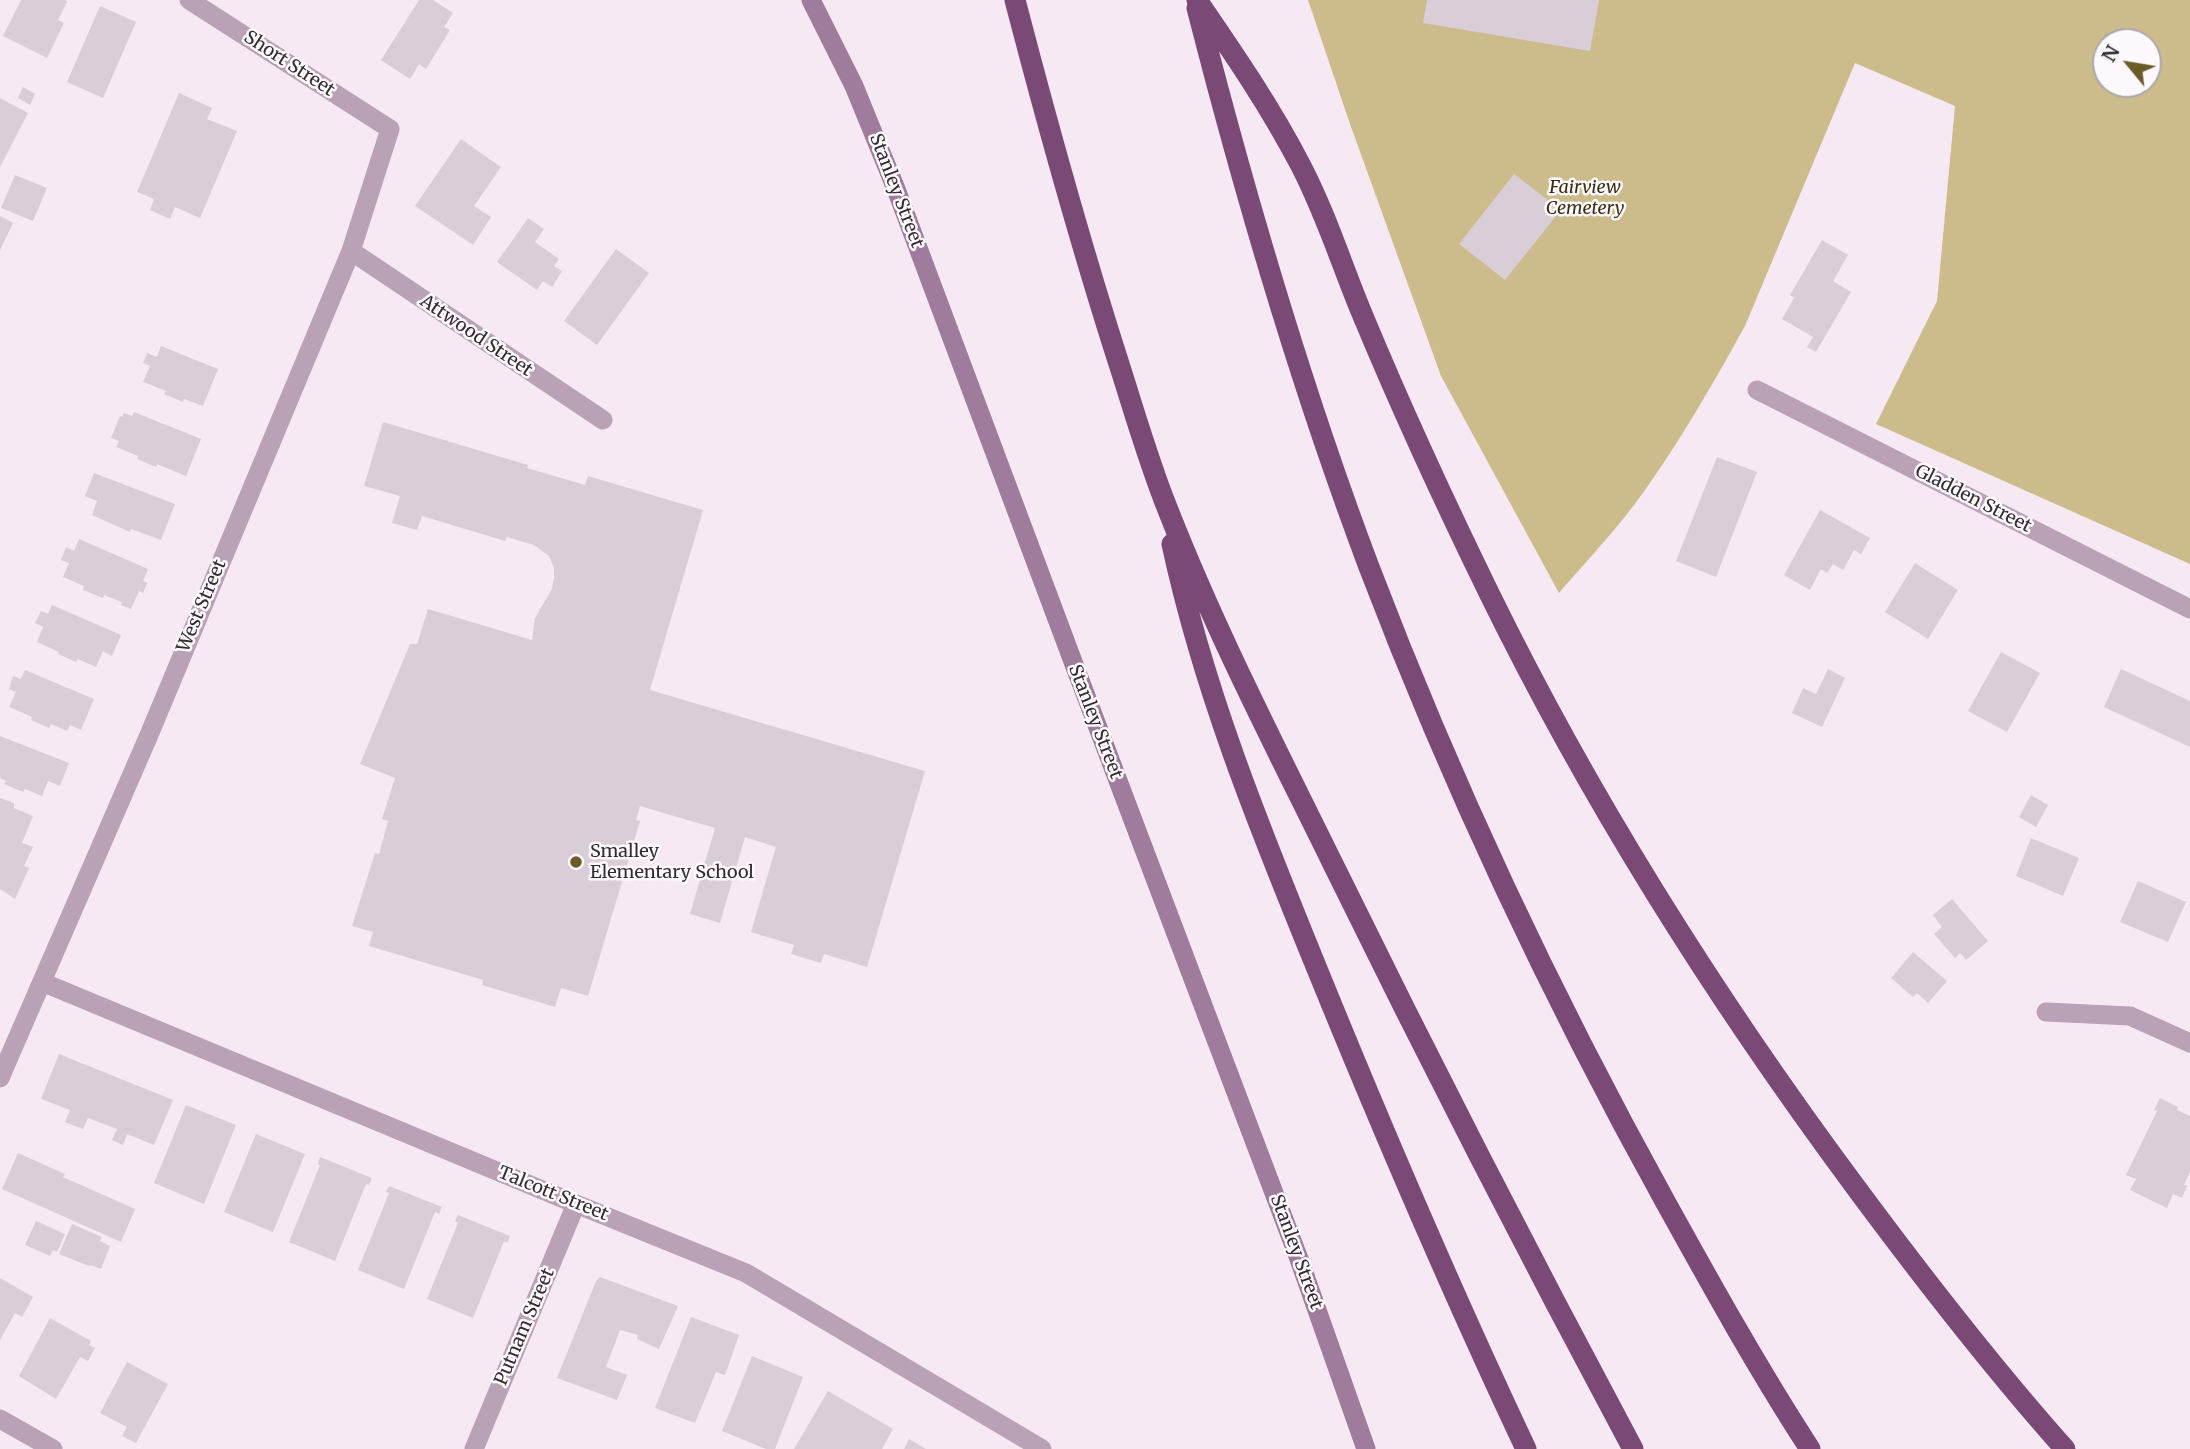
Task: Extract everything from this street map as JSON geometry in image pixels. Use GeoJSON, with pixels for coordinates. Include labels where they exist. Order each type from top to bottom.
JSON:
{"type":"FeatureCollection","features":[{"type":"Feature","properties":{"kind":"highway"},"geometry":{"type":"LineString","coordinates":[[1015,0],[1051,137],[1107,326],[1161,491],[1215,619],[1357,912],[1531,1256],[1633,1449]]}},
{"type":"Feature","properties":{"kind":"highway"},"geometry":{"type":"LineString","coordinates":[[1196,0],[1237,164],[1290,335],[1367,563],[1420,694],[1507,890],[1583,1048],[1708,1279],[1809,1448]]}},
{"type":"Feature","properties":{"kind":"highway"},"geometry":{"type":"LineString","coordinates":[[1196,0],[1253,83],[1300,164],[1323,212],[1401,404],[1490,595],[1586,775],[1643,873],[1746,1034],[1821,1140],[1936,1294],[2065,1449]]}},
{"type":"Feature","properties":{"kind":"highway"},"geometry":{"type":"LineString","coordinates":[[1161,491],[1194,634],[1249,798],[1376,1112],[1526,1449]]}},
{"type":"Feature","properties":{"kind":"main road","name":"Stanley Street"},"geometry":{"type":"LineString","coordinates":[[811,0],[849,75],[896,189],[1298,1259],[1366,1449]]}},
{"type":"Feature","properties":{"kind":"street","name":"Short Street"},"geometry":{"type":"LineString","coordinates":[[189,0],[390,129]]}},
{"type":"Feature","properties":{"kind":"street","name":"West Street"},"geometry":{"type":"LineString","coordinates":[[0,1078],[149,735],[351,251],[390,129]]}},
{"type":"Feature","properties":{"kind":"street","name":"Attwood Street"},"geometry":{"type":"LineString","coordinates":[[351,251],[603,421]]}},
{"type":"Feature","properties":{"kind":"street","name":"Gladden Street"},"geometry":{"type":"LineString","coordinates":[[1757,390],[2190,609]]}},
{"type":"Feature","properties":{"kind":"street","name":"Talcott Street"},"geometry":{"type":"LineString","coordinates":[[42,982],[746,1273],[1042,1449]]}},
{"type":"Feature","properties":{"kind":"street"},"geometry":{"type":"LineString","coordinates":[[2046,1012],[2130,1016],[2190,1043]]}},
{"type":"Feature","properties":{"kind":"street","name":"Putnam Street"},"geometry":{"type":"LineString","coordinates":[[474,1449],[576,1204]]}},
{"type":"Feature","properties":{"kind":"street"},"geometry":{"type":"LineString","coordinates":[[0,1419],[53,1449]]}},
{"type":"Feature","properties":{"kind":"green space","name":"Fairview Cemetery"},"geometry":{"type":"Polygon","coordinates":[[[1308,0],[2190,0],[2190,564],[1876,424],[1937,301],[1955,106],[1855,63],[1745,326],[1685,430],[1645,490],[1559,593],[1441,376],[1308,0]]]}},
{"type":"Feature","properties":{"kind":"building"},"geometry":{"type":"Polygon","coordinates":[[[21,0],[67,2],[58,20],[64,23],[47,58],[3,36],[21,0]]]}},
{"type":"Feature","properties":{"kind":"building"},"geometry":{"type":"Polygon","coordinates":[[[419,0],[433,0],[453,13],[444,27],[450,30],[426,69],[419,64],[410,79],[381,60],[419,0]]]}},
{"type":"Feature","properties":{"kind":"building"},"geometry":{"type":"Polygon","coordinates":[[[1427,0],[1599,0],[1590,51],[1423,23],[1427,0]]]}},
{"type":"Feature","properties":{"kind":"building"},"geometry":{"type":"Polygon","coordinates":[[[100,6],[136,22],[103,98],[67,82],[100,6]]]}},
{"type":"Feature","properties":{"kind":"building"},"geometry":{"type":"Polygon","coordinates":[[[23,87],[35,94],[30,105],[18,98],[23,87]]]}},
{"type":"Feature","properties":{"kind":"building"},"geometry":{"type":"Polygon","coordinates":[[[179,93],[212,108],[207,119],[237,131],[200,218],[175,207],[170,219],[150,210],[154,199],[137,192],[179,93]]]}},
{"type":"Feature","properties":{"kind":"building"},"geometry":{"type":"Polygon","coordinates":[[[0,98],[28,113],[0,167],[0,98]]]}},
{"type":"Feature","properties":{"kind":"building"},"geometry":{"type":"Polygon","coordinates":[[[461,139],[501,167],[474,206],[491,217],[473,245],[415,206],[461,139]]]}},
{"type":"Feature","properties":{"kind":"building"},"geometry":{"type":"Polygon","coordinates":[[[1514,174],[1561,210],[1505,280],[1459,244],[1514,174]]]}},
{"type":"Feature","properties":{"kind":"building"},"geometry":{"type":"Polygon","coordinates":[[[15,175],[47,188],[33,221],[1,208],[15,175]]]}},
{"type":"Feature","properties":{"kind":"building"},"geometry":{"type":"Polygon","coordinates":[[[0,216],[13,223],[0,250],[0,216]]]}},
{"type":"Feature","properties":{"kind":"building"},"geometry":{"type":"Polygon","coordinates":[[[528,218],[544,229],[535,242],[559,259],[554,266],[562,271],[552,287],[543,281],[537,290],[497,262],[528,218]]]}},
{"type":"Feature","properties":{"kind":"building"},"geometry":{"type":"Polygon","coordinates":[[[1822,240],[1848,255],[1833,281],[1851,292],[1816,352],[1807,347],[1813,337],[1782,319],[1794,298],[1790,295],[1822,240]]]}},
{"type":"Feature","properties":{"kind":"building"},"geometry":{"type":"Polygon","coordinates":[[[616,249],[649,273],[597,345],[564,321],[616,249]]]}},
{"type":"Feature","properties":{"kind":"building"},"geometry":{"type":"Polygon","coordinates":[[[161,346],[218,369],[203,406],[184,399],[183,402],[164,394],[166,391],[143,382],[150,366],[143,363],[147,353],[157,357],[161,346]]]}},
{"type":"Feature","properties":{"kind":"building"},"geometry":{"type":"Polygon","coordinates":[[[134,412],[201,439],[186,476],[157,464],[156,467],[116,447],[119,441],[111,438],[120,416],[124,413],[132,416],[134,412]]]}},
{"type":"Feature","properties":{"kind":"building"},"geometry":{"type":"Polygon","coordinates":[[[383,422],[528,465],[527,468],[585,485],[588,476],[703,510],[650,690],[925,771],[867,967],[824,954],[821,963],[791,954],[794,945],[751,932],[776,847],[745,837],[720,923],[690,914],[715,828],[640,806],[636,820],[640,821],[588,996],[561,988],[555,1007],[482,985],[483,980],[369,946],[373,932],[352,926],[375,853],[379,854],[388,821],[382,819],[395,778],[360,764],[410,644],[417,644],[428,609],[532,640],[535,618],[552,589],[554,578],[554,568],[549,556],[534,545],[507,537],[505,541],[422,516],[417,530],[392,523],[400,496],[364,486],[383,422]]]}},
{"type":"Feature","properties":{"kind":"building"},"geometry":{"type":"Polygon","coordinates":[[[1717,457],[1757,472],[1716,577],[1676,561],[1717,457]]]}},
{"type":"Feature","properties":{"kind":"building"},"geometry":{"type":"Polygon","coordinates":[[[94,473],[175,504],[161,540],[131,529],[130,532],[92,515],[97,501],[85,496],[94,473]]]}},
{"type":"Feature","properties":{"kind":"building"},"geometry":{"type":"Polygon","coordinates":[[[1820,510],[1870,538],[1861,554],[1854,550],[1843,570],[1833,564],[1827,573],[1821,569],[1810,590],[1784,575],[1820,510]]]}},
{"type":"Feature","properties":{"kind":"building"},"geometry":{"type":"Polygon","coordinates":[[[79,539],[148,569],[143,581],[147,583],[143,593],[139,591],[131,609],[121,605],[122,602],[83,590],[84,586],[63,577],[69,563],[61,560],[66,547],[74,551],[79,539]]]}},
{"type":"Feature","properties":{"kind":"building"},"geometry":{"type":"Polygon","coordinates":[[[1915,563],[1958,590],[1928,639],[1885,612],[1915,563]]]}},
{"type":"Feature","properties":{"kind":"building"},"geometry":{"type":"Polygon","coordinates":[[[52,605],[121,635],[112,656],[103,651],[96,667],[78,659],[76,662],[37,642],[43,627],[35,623],[41,611],[48,614],[52,605]]]}},
{"type":"Feature","properties":{"kind":"building"},"geometry":{"type":"Polygon","coordinates":[[[2001,652],[2040,673],[2007,732],[1968,711],[2001,652]]]}},
{"type":"Feature","properties":{"kind":"building"},"geometry":{"type":"Polygon","coordinates":[[[1828,669],[1845,678],[1822,727],[1792,713],[1803,688],[1816,694],[1828,669]]]}},
{"type":"Feature","properties":{"kind":"building"},"geometry":{"type":"Polygon","coordinates":[[[2121,669],[2190,701],[2190,747],[2104,707],[2121,669]]]}},
{"type":"Feature","properties":{"kind":"building"},"geometry":{"type":"Polygon","coordinates":[[[25,670],[94,699],[81,730],[70,725],[67,731],[51,724],[49,728],[9,707],[16,692],[9,689],[13,676],[21,679],[25,670]]]}},
{"type":"Feature","properties":{"kind":"building"},"geometry":{"type":"Polygon","coordinates":[[[0,736],[69,763],[60,786],[48,781],[42,796],[4,784],[6,781],[0,778],[0,736]]]}},
{"type":"Feature","properties":{"kind":"building"},"geometry":{"type":"Polygon","coordinates":[[[2031,795],[2048,805],[2036,827],[2019,817],[2031,795]]]}},
{"type":"Feature","properties":{"kind":"building"},"geometry":{"type":"Polygon","coordinates":[[[0,798],[14,803],[14,808],[33,816],[22,843],[33,847],[24,866],[29,868],[15,899],[0,889],[0,798]]]}},
{"type":"Feature","properties":{"kind":"building"},"geometry":{"type":"Polygon","coordinates":[[[2031,838],[2079,858],[2063,896],[2016,876],[2031,838]]]}},
{"type":"Feature","properties":{"kind":"building"},"geometry":{"type":"Polygon","coordinates":[[[2138,881],[2186,902],[2168,942],[2120,922],[2138,881]]]}},
{"type":"Feature","properties":{"kind":"building"},"geometry":{"type":"Polygon","coordinates":[[[1952,899],[1988,941],[1966,960],[1960,953],[1955,958],[1934,934],[1942,927],[1933,915],[1952,899]]]}},
{"type":"Feature","properties":{"kind":"building"},"geometry":{"type":"Polygon","coordinates":[[[1913,952],[1947,981],[1928,1003],[1917,993],[1913,997],[1891,978],[1913,952]]]}},
{"type":"Feature","properties":{"kind":"building"},"geometry":{"type":"Polygon","coordinates":[[[59,1054],[173,1100],[154,1145],[127,1134],[123,1145],[112,1140],[117,1129],[88,1118],[83,1129],[65,1122],[70,1110],[41,1099],[59,1054]]]}},
{"type":"Feature","properties":{"kind":"building"},"geometry":{"type":"Polygon","coordinates":[[[2160,1098],[2190,1116],[2190,1172],[2184,1185],[2187,1186],[2182,1198],[2173,1194],[2167,1208],[2130,1190],[2136,1179],[2126,1175],[2157,1111],[2154,1110],[2160,1098]]]}},
{"type":"Feature","properties":{"kind":"building"},"geometry":{"type":"Polygon","coordinates":[[[186,1105],[236,1125],[204,1204],[154,1183],[186,1105]]]}},
{"type":"Feature","properties":{"kind":"building"},"geometry":{"type":"Polygon","coordinates":[[[256,1134],[305,1154],[273,1232],[224,1212],[256,1134]]]}},
{"type":"Feature","properties":{"kind":"building"},"geometry":{"type":"Polygon","coordinates":[[[18,1153],[65,1174],[63,1177],[135,1209],[121,1242],[2,1189],[18,1153]]]}},
{"type":"Feature","properties":{"kind":"building"},"geometry":{"type":"Polygon","coordinates":[[[320,1157],[372,1178],[369,1185],[366,1184],[335,1261],[289,1242],[320,1165],[320,1157]]]}},
{"type":"Feature","properties":{"kind":"building"},"geometry":{"type":"Polygon","coordinates":[[[389,1186],[442,1207],[439,1214],[435,1212],[404,1289],[358,1270],[389,1193],[386,1192],[389,1186]]]}},
{"type":"Feature","properties":{"kind":"building"},"geometry":{"type":"Polygon","coordinates":[[[458,1215],[510,1236],[507,1243],[504,1241],[473,1318],[427,1299],[458,1223],[455,1221],[458,1215]]]}},
{"type":"Feature","properties":{"kind":"building"},"geometry":{"type":"Polygon","coordinates":[[[36,1221],[65,1234],[57,1252],[53,1250],[50,1256],[25,1245],[36,1221]]]}},
{"type":"Feature","properties":{"kind":"building"},"geometry":{"type":"Polygon","coordinates":[[[72,1224],[102,1237],[100,1241],[110,1246],[101,1269],[59,1254],[72,1224]]]}},
{"type":"Feature","properties":{"kind":"building"},"geometry":{"type":"Polygon","coordinates":[[[600,1277],[678,1306],[659,1349],[637,1339],[638,1335],[620,1330],[606,1367],[627,1375],[617,1400],[557,1378],[596,1281],[600,1277]]]}},
{"type":"Feature","properties":{"kind":"building"},"geometry":{"type":"Polygon","coordinates":[[[0,1278],[33,1297],[22,1317],[15,1313],[0,1340],[0,1278]]]}},
{"type":"Feature","properties":{"kind":"building"},"geometry":{"type":"Polygon","coordinates":[[[691,1317],[739,1335],[725,1375],[716,1372],[695,1423],[655,1408],[691,1317]]]}},
{"type":"Feature","properties":{"kind":"building"},"geometry":{"type":"Polygon","coordinates":[[[50,1318],[91,1341],[89,1345],[95,1348],[88,1361],[80,1357],[56,1399],[19,1376],[50,1318]]]}},
{"type":"Feature","properties":{"kind":"building"},"geometry":{"type":"Polygon","coordinates":[[[752,1356],[803,1377],[775,1449],[766,1449],[722,1431],[752,1356]]]}},
{"type":"Feature","properties":{"kind":"building"},"geometry":{"type":"Polygon","coordinates":[[[127,1362],[168,1384],[136,1443],[122,1436],[127,1427],[100,1413],[127,1362]]]}},
{"type":"Feature","properties":{"kind":"building"},"geometry":{"type":"Polygon","coordinates":[[[828,1391],[893,1429],[882,1449],[794,1449],[828,1391]]]}},
{"type":"Feature","properties":{"kind":"building"},"geometry":{"type":"Polygon","coordinates":[[[909,1439],[926,1449],[904,1449],[909,1439]]]}},
{"type":"Feature","properties":{"kind":"place","name":"Smalley Elementary School"},"geometry":{"type":"Point","coordinates":[576,862]}}]}
